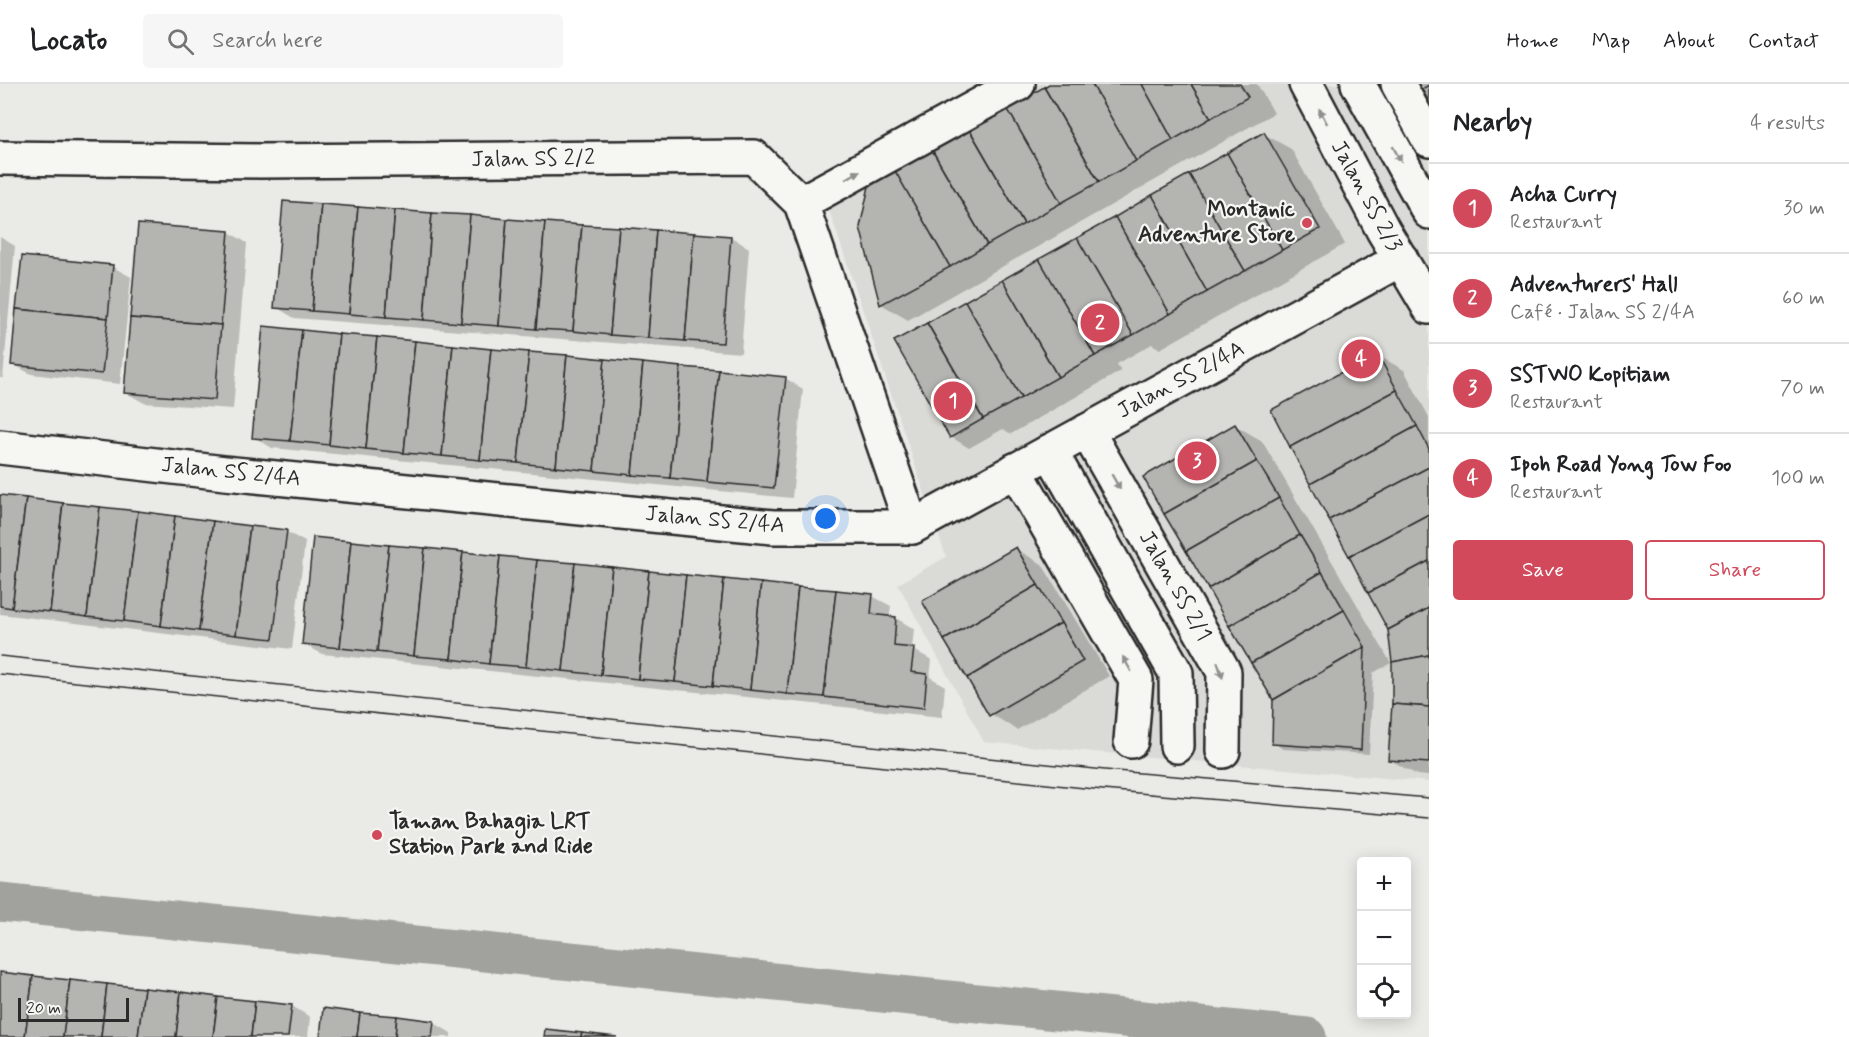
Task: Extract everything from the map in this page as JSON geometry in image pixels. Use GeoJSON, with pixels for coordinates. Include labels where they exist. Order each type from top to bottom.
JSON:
{"type":"FeatureCollection","features":[{"type":"Feature","properties":{"kind":"street"},"geometry":{"type":"LineString","coordinates":[[912,527],[801,203],[1018,84]]}},
{"type":"Feature","properties":{"kind":"street","name":"Jalan SS 2/3"},"geometry":{"type":"LineString","coordinates":[[1306,84],[1429,307]]}},
{"type":"Feature","properties":{"kind":"street"},"geometry":{"type":"LineString","coordinates":[[1358,84],[1429,212]]}},
{"type":"Feature","properties":{"kind":"street"},"geometry":{"type":"LineString","coordinates":[[1398,84],[1429,140]]}},
{"type":"Feature","properties":{"kind":"street","name":"Jalan SS 2/2"},"geometry":{"type":"LineString","coordinates":[[0,158],[260,161],[754,157],[801,203]]}},
{"type":"Feature","properties":{"kind":"street","name":"Jalan SS 2/4A"},"geometry":{"type":"LineString","coordinates":[[0,447],[225,473],[763,526],[912,527],[1401,259]]}},
{"type":"Feature","properties":{"kind":"street","name":"Jalan SS 2/1"},"geometry":{"type":"LineString","coordinates":[[1087,431],[1224,672],[1223,751]]}},
{"type":"Feature","properties":{"kind":"street","name":"Jalan SS 2/1"},"geometry":{"type":"LineString","coordinates":[[1050,451],[1176,673],[1177,746]]}},
{"type":"Feature","properties":{"kind":"street"},"geometry":{"type":"LineString","coordinates":[[1015,470],[1136,680],[1131,741]]}},
{"type":"Feature","properties":{"kind":"shaded area"},"geometry":{"type":"Polygon","coordinates":[[[989,84],[1429,84],[1429,782],[984,742],[898,584],[946,557],[818,177],[989,84]]]}},
{"type":"Feature","properties":{"kind":"building"},"geometry":{"type":"Polygon","coordinates":[[[1049,84],[1092,84],[1136,161],[1099,182],[1044,87],[1049,84]]]}},
{"type":"Feature","properties":{"kind":"building"},"geometry":{"type":"Polygon","coordinates":[[[1092,84],[1142,84],[1173,140],[1136,161],[1092,84]]]}},
{"type":"Feature","properties":{"kind":"building"},"geometry":{"type":"Polygon","coordinates":[[[1142,84],[1191,84],[1211,118],[1173,140],[1142,84]]]}},
{"type":"Feature","properties":{"kind":"building"},"geometry":{"type":"Polygon","coordinates":[[[1191,84],[1240,84],[1248,97],[1211,118],[1191,84]]]}},
{"type":"Feature","properties":{"kind":"building"},"geometry":{"type":"Polygon","coordinates":[[[1429,85],[1429,102],[1422,89],[1429,85]]]}},
{"type":"Feature","properties":{"kind":"building"},"geometry":{"type":"Polygon","coordinates":[[[1044,87],[1099,182],[1061,203],[1007,108],[1044,87]]]}},
{"type":"Feature","properties":{"kind":"building"},"geometry":{"type":"Polygon","coordinates":[[[1007,108],[1061,203],[1024,224],[969,129],[1007,108]]]}},
{"type":"Feature","properties":{"kind":"building"},"geometry":{"type":"Polygon","coordinates":[[[969,129],[1024,224],[987,245],[932,150],[969,129]]]}},
{"type":"Feature","properties":{"kind":"building"},"geometry":{"type":"Polygon","coordinates":[[[1264,132],[1320,229],[1282,250],[1227,153],[1264,132]]]}},
{"type":"Feature","properties":{"kind":"building"},"geometry":{"type":"Polygon","coordinates":[[[932,150],[987,245],[950,267],[895,171],[932,150]]]}},
{"type":"Feature","properties":{"kind":"building"},"geometry":{"type":"Polygon","coordinates":[[[1227,153],[1282,250],[1245,271],[1189,174],[1227,153]]]}},
{"type":"Feature","properties":{"kind":"building"},"geometry":{"type":"Polygon","coordinates":[[[895,171],[950,267],[880,305],[860,227],[869,186],[895,171]]]}},
{"type":"Feature","properties":{"kind":"building"},"geometry":{"type":"Polygon","coordinates":[[[1189,174],[1245,271],[1207,292],[1152,195],[1189,174]]]}},
{"type":"Feature","properties":{"kind":"building"},"geometry":{"type":"Polygon","coordinates":[[[1152,195],[1207,292],[1170,314],[1115,217],[1152,195]]]}},
{"type":"Feature","properties":{"kind":"building"},"geometry":{"type":"Polygon","coordinates":[[[283,201],[321,204],[312,311],[274,308],[283,201]]]}},
{"type":"Feature","properties":{"kind":"building"},"geometry":{"type":"Polygon","coordinates":[[[321,204],[358,207],[349,314],[312,311],[321,204]]]}},
{"type":"Feature","properties":{"kind":"building"},"geometry":{"type":"Polygon","coordinates":[[[358,207],[395,210],[386,317],[349,314],[358,207]]]}},
{"type":"Feature","properties":{"kind":"building"},"geometry":{"type":"Polygon","coordinates":[[[395,210],[432,213],[424,320],[386,317],[395,210]]]}},
{"type":"Feature","properties":{"kind":"building"},"geometry":{"type":"Polygon","coordinates":[[[432,213],[470,215],[461,323],[424,320],[432,213]]]}},
{"type":"Feature","properties":{"kind":"building"},"geometry":{"type":"Polygon","coordinates":[[[470,215],[507,219],[499,326],[461,323],[470,215]]]}},
{"type":"Feature","properties":{"kind":"building"},"geometry":{"type":"Polygon","coordinates":[[[1115,217],[1170,314],[1133,335],[1077,238],[1115,217]]]}},
{"type":"Feature","properties":{"kind":"building"},"geometry":{"type":"Polygon","coordinates":[[[507,219],[545,222],[536,329],[499,326],[507,219]]]}},
{"type":"Feature","properties":{"kind":"building"},"geometry":{"type":"Polygon","coordinates":[[[545,222],[582,225],[573,331],[536,329],[545,222]]]}},
{"type":"Feature","properties":{"kind":"building"},"geometry":{"type":"Polygon","coordinates":[[[138,224],[229,231],[221,325],[130,318],[138,224]]]}},
{"type":"Feature","properties":{"kind":"building"},"geometry":{"type":"Polygon","coordinates":[[[582,225],[619,227],[610,335],[573,331],[582,225]]]}},
{"type":"Feature","properties":{"kind":"building"},"geometry":{"type":"Polygon","coordinates":[[[619,227],[656,230],[648,338],[610,335],[619,227]]]}},
{"type":"Feature","properties":{"kind":"building"},"geometry":{"type":"Polygon","coordinates":[[[656,230],[694,233],[685,341],[648,338],[656,230]]]}},
{"type":"Feature","properties":{"kind":"building"},"geometry":{"type":"Polygon","coordinates":[[[694,233],[731,236],[723,343],[685,341],[694,233]]]}},
{"type":"Feature","properties":{"kind":"building"},"geometry":{"type":"Polygon","coordinates":[[[1077,238],[1133,335],[1095,356],[1039,259],[1077,238]]]}},
{"type":"Feature","properties":{"kind":"building"},"geometry":{"type":"Polygon","coordinates":[[[22,256],[113,265],[108,318],[16,309],[22,256]]]}},
{"type":"Feature","properties":{"kind":"building"},"geometry":{"type":"Polygon","coordinates":[[[1039,259],[1095,356],[1058,377],[1002,280],[1039,259]]]}},
{"type":"Feature","properties":{"kind":"building"},"geometry":{"type":"Polygon","coordinates":[[[1002,280],[1058,377],[1021,398],[965,301],[1002,280]]]}},
{"type":"Feature","properties":{"kind":"building"},"geometry":{"type":"Polygon","coordinates":[[[965,301],[1021,398],[983,419],[927,323],[965,301]]]}},
{"type":"Feature","properties":{"kind":"building"},"geometry":{"type":"Polygon","coordinates":[[[16,309],[108,318],[102,374],[11,365],[16,309]]]}},
{"type":"Feature","properties":{"kind":"building"},"geometry":{"type":"Polygon","coordinates":[[[130,318],[221,325],[215,400],[124,393],[130,318]]]}},
{"type":"Feature","properties":{"kind":"building"},"geometry":{"type":"Polygon","coordinates":[[[927,323],[983,419],[950,438],[894,341],[927,323]]]}},
{"type":"Feature","properties":{"kind":"building"},"geometry":{"type":"Polygon","coordinates":[[[263,326],[302,330],[290,441],[252,438],[263,326]]]}},
{"type":"Feature","properties":{"kind":"building"},"geometry":{"type":"Polygon","coordinates":[[[302,330],[339,334],[329,445],[290,441],[302,330]]]}},
{"type":"Feature","properties":{"kind":"building"},"geometry":{"type":"Polygon","coordinates":[[[339,334],[377,337],[366,449],[329,445],[339,334]]]}},
{"type":"Feature","properties":{"kind":"building"},"geometry":{"type":"Polygon","coordinates":[[[377,337],[415,341],[404,453],[366,449],[377,337]]]}},
{"type":"Feature","properties":{"kind":"building"},"geometry":{"type":"Polygon","coordinates":[[[415,341],[453,345],[442,456],[404,453],[415,341]]]}},
{"type":"Feature","properties":{"kind":"building"},"geometry":{"type":"Polygon","coordinates":[[[453,345],[491,349],[480,460],[442,456],[453,345]]]}},
{"type":"Feature","properties":{"kind":"building"},"geometry":{"type":"Polygon","coordinates":[[[491,349],[529,352],[518,463],[480,460],[491,349]]]}},
{"type":"Feature","properties":{"kind":"building"},"geometry":{"type":"Polygon","coordinates":[[[529,352],[567,355],[556,467],[518,463],[529,352]]]}},
{"type":"Feature","properties":{"kind":"building"},"geometry":{"type":"Polygon","coordinates":[[[1377,353],[1397,390],[1290,447],[1271,410],[1377,353]]]}},
{"type":"Feature","properties":{"kind":"building"},"geometry":{"type":"Polygon","coordinates":[[[567,355],[605,359],[594,471],[556,467],[567,355]]]}},
{"type":"Feature","properties":{"kind":"building"},"geometry":{"type":"Polygon","coordinates":[[[605,359],[643,363],[632,475],[594,471],[605,359]]]}},
{"type":"Feature","properties":{"kind":"building"},"geometry":{"type":"Polygon","coordinates":[[[643,363],[681,367],[670,478],[632,475],[643,363]]]}},
{"type":"Feature","properties":{"kind":"building"},"geometry":{"type":"Polygon","coordinates":[[[681,367],[719,370],[707,482],[670,478],[681,367]]]}},
{"type":"Feature","properties":{"kind":"building"},"geometry":{"type":"Polygon","coordinates":[[[719,370],[786,377],[774,488],[707,482],[719,370]]]}},
{"type":"Feature","properties":{"kind":"building"},"geometry":{"type":"Polygon","coordinates":[[[1397,390],[1417,426],[1310,484],[1290,447],[1397,390]]]}},
{"type":"Feature","properties":{"kind":"building"},"geometry":{"type":"Polygon","coordinates":[[[1235,424],[1257,461],[1164,514],[1143,477],[1235,424]]]}},
{"type":"Feature","properties":{"kind":"building"},"geometry":{"type":"Polygon","coordinates":[[[1417,426],[1429,449],[1429,467],[1329,520],[1310,484],[1417,426]]]}},
{"type":"Feature","properties":{"kind":"building"},"geometry":{"type":"Polygon","coordinates":[[[1257,461],[1279,498],[1186,551],[1164,514],[1257,461]]]}},
{"type":"Feature","properties":{"kind":"building"},"geometry":{"type":"Polygon","coordinates":[[[1429,467],[1429,514],[1349,556],[1329,520],[1429,467]]]}},
{"type":"Feature","properties":{"kind":"building"},"geometry":{"type":"Polygon","coordinates":[[[0,495],[26,498],[12,608],[0,606],[0,495]]]}},
{"type":"Feature","properties":{"kind":"building"},"geometry":{"type":"Polygon","coordinates":[[[26,498],[63,503],[50,612],[12,608],[26,498]]]}},
{"type":"Feature","properties":{"kind":"building"},"geometry":{"type":"Polygon","coordinates":[[[1279,498],[1300,535],[1208,589],[1186,551],[1279,498]]]}},
{"type":"Feature","properties":{"kind":"building"},"geometry":{"type":"Polygon","coordinates":[[[63,503],[100,507],[87,617],[50,612],[63,503]]]}},
{"type":"Feature","properties":{"kind":"building"},"geometry":{"type":"Polygon","coordinates":[[[100,507],[138,511],[124,621],[87,617],[100,507]]]}},
{"type":"Feature","properties":{"kind":"building"},"geometry":{"type":"Polygon","coordinates":[[[138,511],[175,516],[161,626],[124,621],[138,511]]]}},
{"type":"Feature","properties":{"kind":"building"},"geometry":{"type":"Polygon","coordinates":[[[1429,514],[1429,561],[1368,593],[1349,556],[1429,514]]]}},
{"type":"Feature","properties":{"kind":"building"},"geometry":{"type":"Polygon","coordinates":[[[175,516],[213,521],[199,631],[161,626],[175,516]]]}},
{"type":"Feature","properties":{"kind":"building"},"geometry":{"type":"Polygon","coordinates":[[[213,521],[250,526],[236,635],[199,631],[213,521]]]}},
{"type":"Feature","properties":{"kind":"building"},"geometry":{"type":"Polygon","coordinates":[[[250,526],[287,530],[273,639],[236,635],[250,526]]]}},
{"type":"Feature","properties":{"kind":"building"},"geometry":{"type":"Polygon","coordinates":[[[1300,535],[1322,572],[1229,626],[1208,589],[1300,535]]]}},
{"type":"Feature","properties":{"kind":"building"},"geometry":{"type":"Polygon","coordinates":[[[313,537],[351,541],[340,648],[302,644],[313,537]]]}},
{"type":"Feature","properties":{"kind":"building"},"geometry":{"type":"Polygon","coordinates":[[[351,541],[389,545],[377,652],[340,648],[351,541]]]}},
{"type":"Feature","properties":{"kind":"building"},"geometry":{"type":"Polygon","coordinates":[[[389,545],[425,548],[414,656],[377,652],[389,545]]]}},
{"type":"Feature","properties":{"kind":"building"},"geometry":{"type":"Polygon","coordinates":[[[1016,547],[1038,585],[944,640],[922,601],[1016,547]]]}},
{"type":"Feature","properties":{"kind":"building"},"geometry":{"type":"Polygon","coordinates":[[[425,548],[463,552],[451,659],[414,656],[425,548]]]}},
{"type":"Feature","properties":{"kind":"building"},"geometry":{"type":"Polygon","coordinates":[[[463,552],[500,556],[489,664],[451,659],[463,552]]]}},
{"type":"Feature","properties":{"kind":"building"},"geometry":{"type":"Polygon","coordinates":[[[500,556],[537,560],[526,667],[489,664],[500,556]]]}},
{"type":"Feature","properties":{"kind":"building"},"geometry":{"type":"Polygon","coordinates":[[[537,560],[575,563],[563,671],[526,667],[537,560]]]}},
{"type":"Feature","properties":{"kind":"building"},"geometry":{"type":"Polygon","coordinates":[[[1429,561],[1429,608],[1388,630],[1368,593],[1429,561]]]}},
{"type":"Feature","properties":{"kind":"building"},"geometry":{"type":"Polygon","coordinates":[[[575,563],[612,567],[601,675],[563,671],[575,563]]]}},
{"type":"Feature","properties":{"kind":"building"},"geometry":{"type":"Polygon","coordinates":[[[612,567],[649,571],[638,679],[601,675],[612,567]]]}},
{"type":"Feature","properties":{"kind":"building"},"geometry":{"type":"Polygon","coordinates":[[[649,571],[686,575],[675,682],[638,679],[649,571]]]}},
{"type":"Feature","properties":{"kind":"building"},"geometry":{"type":"Polygon","coordinates":[[[1322,572],[1344,610],[1251,663],[1229,626],[1322,572]]]}},
{"type":"Feature","properties":{"kind":"building"},"geometry":{"type":"Polygon","coordinates":[[[686,575],[724,579],[713,686],[675,682],[686,575]]]}},
{"type":"Feature","properties":{"kind":"building"},"geometry":{"type":"Polygon","coordinates":[[[724,579],[761,583],[750,690],[713,686],[724,579]]]}},
{"type":"Feature","properties":{"kind":"building"},"geometry":{"type":"Polygon","coordinates":[[[761,583],[798,587],[787,694],[750,690],[761,583]]]}},
{"type":"Feature","properties":{"kind":"building"},"geometry":{"type":"Polygon","coordinates":[[[1038,585],[1061,623],[967,678],[944,640],[1038,585]]]}},
{"type":"Feature","properties":{"kind":"building"},"geometry":{"type":"Polygon","coordinates":[[[798,587],[836,590],[824,697],[787,694],[798,587]]]}},
{"type":"Feature","properties":{"kind":"building"},"geometry":{"type":"Polygon","coordinates":[[[836,590],[873,594],[871,614],[896,617],[894,646],[914,648],[911,672],[927,674],[924,708],[824,697],[836,590]]]}},
{"type":"Feature","properties":{"kind":"building"},"geometry":{"type":"Polygon","coordinates":[[[1429,608],[1429,655],[1392,662],[1388,630],[1429,608]]]}},
{"type":"Feature","properties":{"kind":"building"},"geometry":{"type":"Polygon","coordinates":[[[1344,610],[1365,647],[1273,700],[1251,663],[1344,610]]]}},
{"type":"Feature","properties":{"kind":"building"},"geometry":{"type":"Polygon","coordinates":[[[1061,623],[1083,661],[989,716],[967,678],[1061,623]]]}},
{"type":"Feature","properties":{"kind":"building"},"geometry":{"type":"Polygon","coordinates":[[[1365,647],[1361,750],[1272,744],[1273,700],[1365,647]]]}},
{"type":"Feature","properties":{"kind":"building"},"geometry":{"type":"Polygon","coordinates":[[[1429,655],[1429,707],[1392,704],[1392,662],[1429,655]]]}},
{"type":"Feature","properties":{"kind":"building"},"geometry":{"type":"Polygon","coordinates":[[[1392,704],[1429,707],[1429,763],[1388,760],[1392,704]]]}},
{"type":"Feature","properties":{"kind":"building"},"geometry":{"type":"Polygon","coordinates":[[[0,972],[33,976],[25,1037],[0,1037],[0,972]]]}},
{"type":"Feature","properties":{"kind":"building"},"geometry":{"type":"Polygon","coordinates":[[[33,976],[70,980],[63,1037],[25,1037],[33,976]]]}},
{"type":"Feature","properties":{"kind":"building"},"geometry":{"type":"Polygon","coordinates":[[[70,980],[107,984],[101,1037],[63,1037],[70,980]]]}},
{"type":"Feature","properties":{"kind":"building"},"geometry":{"type":"Polygon","coordinates":[[[107,984],[144,988],[138,1037],[101,1037],[107,984]]]}},
{"type":"Feature","properties":{"kind":"building"},"geometry":{"type":"Polygon","coordinates":[[[144,988],[181,992],[176,1037],[138,1037],[144,988]]]}},
{"type":"Feature","properties":{"kind":"building"},"geometry":{"type":"Polygon","coordinates":[[[181,992],[218,997],[213,1037],[176,1037],[181,992]]]}},
{"type":"Feature","properties":{"kind":"building"},"geometry":{"type":"Polygon","coordinates":[[[218,997],[255,1001],[251,1037],[213,1037],[218,997]]]}},
{"type":"Feature","properties":{"kind":"building"},"geometry":{"type":"Polygon","coordinates":[[[255,1001],[292,1005],[288,1037],[251,1037],[255,1001]]]}},
{"type":"Feature","properties":{"kind":"building"},"geometry":{"type":"Polygon","coordinates":[[[323,1008],[360,1013],[357,1037],[320,1037],[323,1008]]]}},
{"type":"Feature","properties":{"kind":"building"},"geometry":{"type":"Polygon","coordinates":[[[360,1013],[397,1016],[395,1037],[357,1037],[360,1013]]]}},
{"type":"Feature","properties":{"kind":"building"},"geometry":{"type":"Polygon","coordinates":[[[397,1016],[434,1021],[432,1037],[395,1037],[397,1016]]]}},
{"type":"Feature","properties":{"kind":"building"},"geometry":{"type":"Polygon","coordinates":[[[545,1029],[582,1033],[581,1037],[544,1037],[545,1029]]]}},
{"type":"Feature","properties":{"kind":"building"},"geometry":{"type":"Polygon","coordinates":[[[582,1033],[617,1037],[581,1037],[582,1033]]]}},
{"type":"Feature","properties":{"kind":"waterway"},"geometry":{"type":"LineString","coordinates":[[0,902],[1307,1037]]}},
{"type":"Feature","properties":{"kind":"tram line"},"geometry":{"type":"LineString","coordinates":[[0,656],[1105,770],[1429,798]]}},
{"type":"Feature","properties":{"kind":"tram line"},"geometry":{"type":"LineString","coordinates":[[0,674],[1103,790],[1429,818]]}},
{"type":"Feature","properties":{"kind":"place","name":"Montanic Adventure Store"},"geometry":{"type":"Point","coordinates":[1307,223]}},
{"type":"Feature","properties":{"kind":"place","name":"Adventurers' Hall"},"geometry":{"type":"Point","coordinates":[1100,323]}},
{"type":"Feature","properties":{"kind":"place","name":"Ipoh Road Yong Tow Foo"},"geometry":{"type":"Point","coordinates":[1361,359]}},
{"type":"Feature","properties":{"kind":"place","name":"Acha Curry"},"geometry":{"type":"Point","coordinates":[953,401]}},
{"type":"Feature","properties":{"kind":"place","name":"SSTWO Kopitiam"},"geometry":{"type":"Point","coordinates":[1197,461]}},
{"type":"Feature","properties":{"kind":"place","name":"Taman Bahagia LRT Station Park and Ride"},"geometry":{"type":"Point","coordinates":[377,835]}}]}
